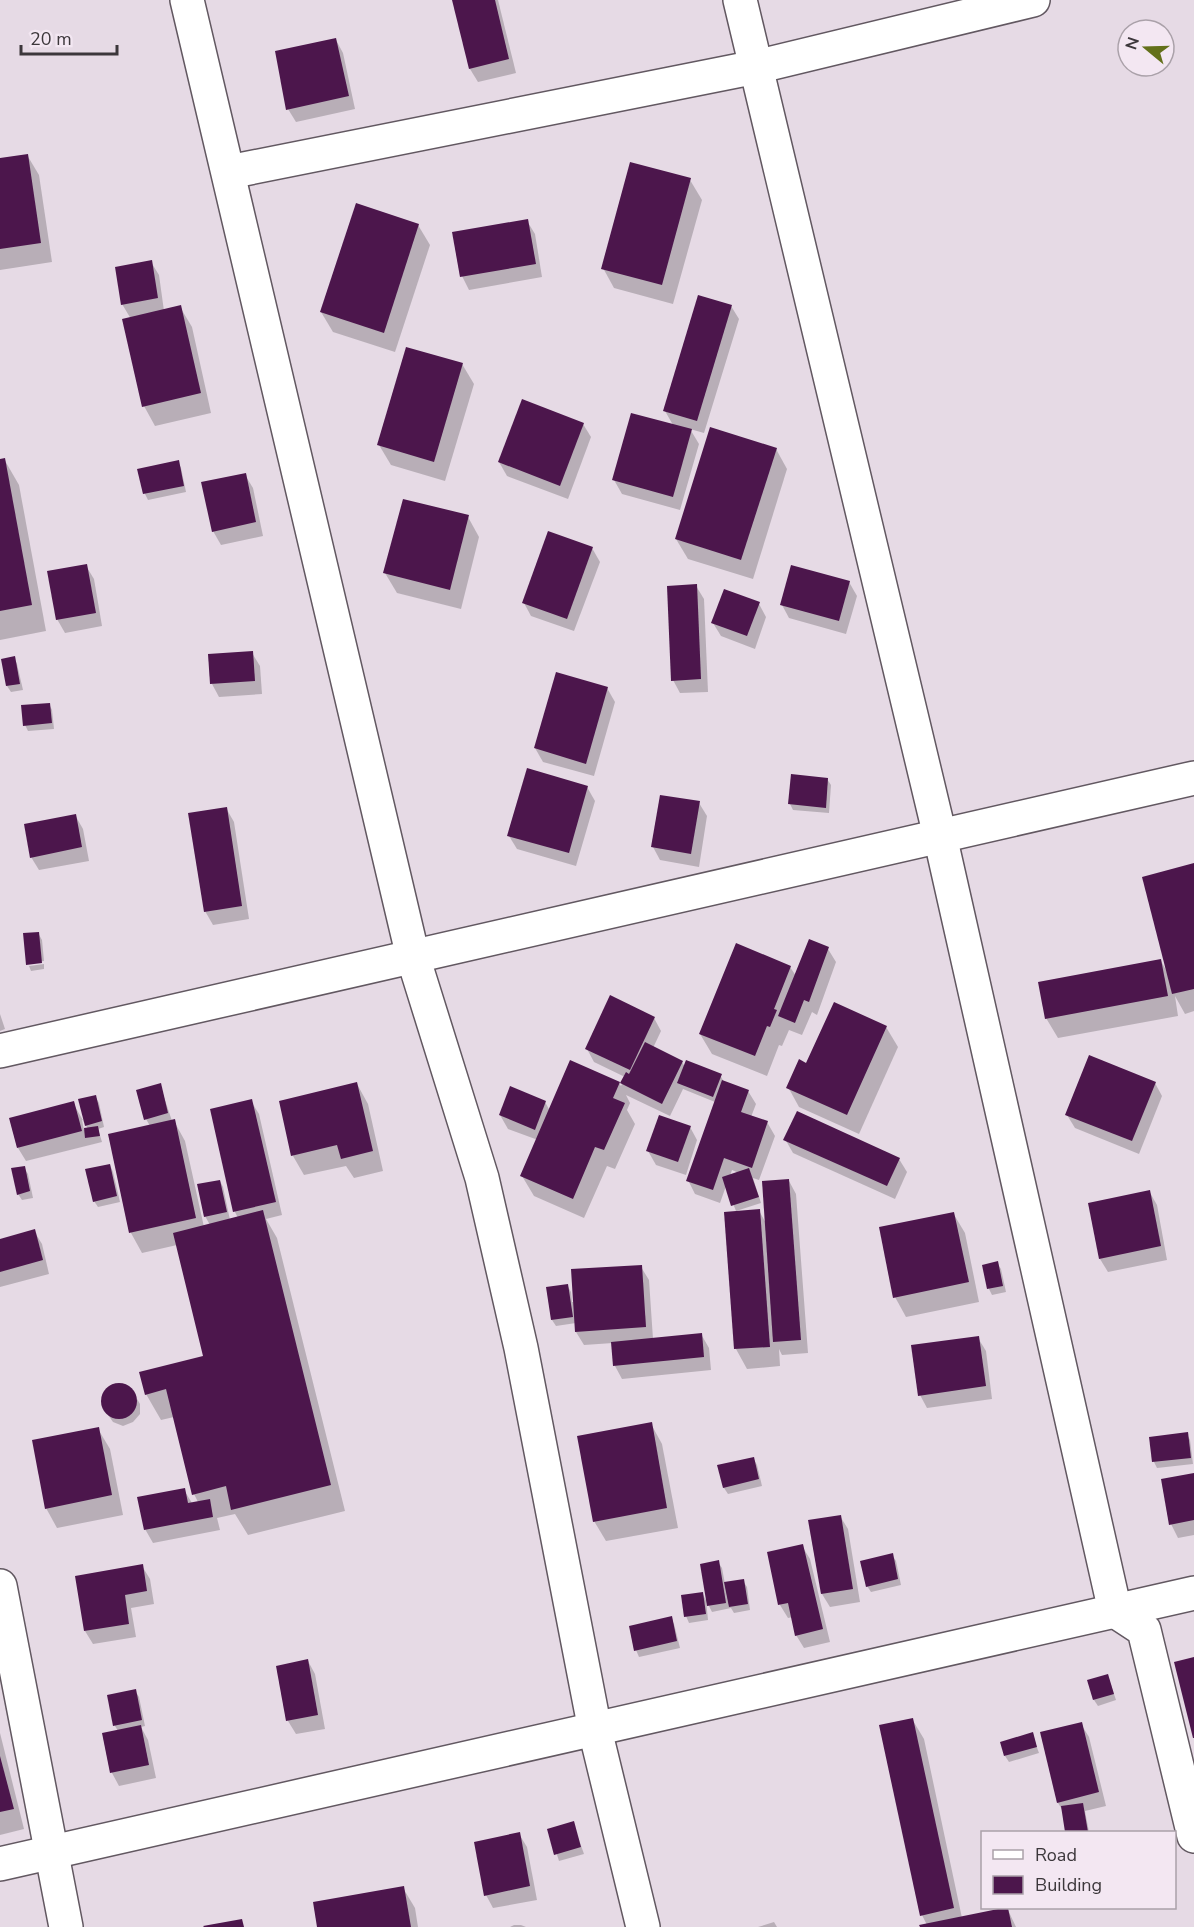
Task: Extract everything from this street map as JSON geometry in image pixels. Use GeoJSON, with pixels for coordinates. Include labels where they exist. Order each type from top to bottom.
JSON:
{"type":"FeatureCollection","features":[{"type":"Feature","properties":{"kind":"street"},"geometry":{"type":"LineString","coordinates":[[187,0],[413,957],[483,1178],[521,1348],[596,1730],[643,1927]]}},
{"type":"Feature","properties":{"kind":"street"},"geometry":{"type":"LineString","coordinates":[[740,0],[940,836],[1115,1611],[1143,1630],[1194,1836]]}},
{"type":"Feature","properties":{"kind":"street"},"geometry":{"type":"LineString","coordinates":[[229,172],[756,67],[1033,0]]}},
{"type":"Feature","properties":{"kind":"street"},"geometry":{"type":"LineString","coordinates":[[0,1051],[1194,778]]}},
{"type":"Feature","properties":{"kind":"street"},"geometry":{"type":"LineString","coordinates":[[0,1586],[66,1927]]}},
{"type":"Feature","properties":{"kind":"street"},"geometry":{"type":"LineString","coordinates":[[0,1864],[1194,1593]]}},
{"type":"Feature","properties":{"kind":"building"},"geometry":{"type":"Polygon","coordinates":[[[452,0],[495,0],[509,59],[469,69],[452,0]]]}},
{"type":"Feature","properties":{"kind":"building"},"geometry":{"type":"Polygon","coordinates":[[[336,38],[349,96],[286,110],[275,51],[336,38]]]}},
{"type":"Feature","properties":{"kind":"building"},"geometry":{"type":"Polygon","coordinates":[[[28,154],[41,243],[0,249],[0,158],[28,154]]]}},
{"type":"Feature","properties":{"kind":"building"},"geometry":{"type":"Polygon","coordinates":[[[630,162],[691,178],[662,285],[601,269],[630,162]]]}},
{"type":"Feature","properties":{"kind":"building"},"geometry":{"type":"Polygon","coordinates":[[[356,203],[419,224],[384,333],[320,312],[356,203]]]}},
{"type":"Feature","properties":{"kind":"building"},"geometry":{"type":"Polygon","coordinates":[[[528,219],[536,264],[460,277],[452,232],[528,219]]]}},
{"type":"Feature","properties":{"kind":"building"},"geometry":{"type":"Polygon","coordinates":[[[152,260],[158,298],[121,305],[115,267],[152,260]]]}},
{"type":"Feature","properties":{"kind":"building"},"geometry":{"type":"Polygon","coordinates":[[[698,295],[732,305],[697,421],[663,411],[698,295]]]}},
{"type":"Feature","properties":{"kind":"building"},"geometry":{"type":"Polygon","coordinates":[[[181,305],[201,393],[142,407],[122,319],[181,305]]]}},
{"type":"Feature","properties":{"kind":"building"},"geometry":{"type":"Polygon","coordinates":[[[406,347],[463,363],[434,462],[377,445],[406,347]]]}},
{"type":"Feature","properties":{"kind":"building"},"geometry":{"type":"Polygon","coordinates":[[[522,399],[584,423],[560,486],[498,462],[522,399]]]}},
{"type":"Feature","properties":{"kind":"building"},"geometry":{"type":"Polygon","coordinates":[[[631,413],[692,429],[673,497],[612,480],[631,413]]]}},
{"type":"Feature","properties":{"kind":"building"},"geometry":{"type":"Polygon","coordinates":[[[710,427],[777,448],[741,560],[675,539],[710,427]]]}},
{"type":"Feature","properties":{"kind":"building"},"geometry":{"type":"Polygon","coordinates":[[[5,458],[32,605],[0,611],[0,459],[5,458]]]}},
{"type":"Feature","properties":{"kind":"building"},"geometry":{"type":"Polygon","coordinates":[[[179,460],[184,486],[143,494],[137,469],[179,460]]]}},
{"type":"Feature","properties":{"kind":"building"},"geometry":{"type":"Polygon","coordinates":[[[246,473],[256,522],[212,532],[201,482],[246,473]]]}},
{"type":"Feature","properties":{"kind":"building"},"geometry":{"type":"Polygon","coordinates":[[[403,499],[469,515],[450,590],[383,573],[403,499]]]}},
{"type":"Feature","properties":{"kind":"building"},"geometry":{"type":"Polygon","coordinates":[[[548,531],[593,547],[567,619],[522,603],[548,531]]]}},
{"type":"Feature","properties":{"kind":"building"},"geometry":{"type":"Polygon","coordinates":[[[87,564],[96,613],[56,620],[47,571],[87,564]]]}},
{"type":"Feature","properties":{"kind":"building"},"geometry":{"type":"Polygon","coordinates":[[[791,565],[850,581],[839,621],[780,605],[791,565]]]}},
{"type":"Feature","properties":{"kind":"building"},"geometry":{"type":"Polygon","coordinates":[[[697,584],[701,679],[671,681],[667,586],[697,584]]]}},
{"type":"Feature","properties":{"kind":"building"},"geometry":{"type":"Polygon","coordinates":[[[724,589],[760,602],[747,636],[711,623],[724,589]]]}},
{"type":"Feature","properties":{"kind":"building"},"geometry":{"type":"Polygon","coordinates":[[[253,651],[255,681],[210,684],[208,654],[253,651]]]}},
{"type":"Feature","properties":{"kind":"building"},"geometry":{"type":"Polygon","coordinates":[[[15,656],[20,684],[6,686],[1,659],[15,656]]]}},
{"type":"Feature","properties":{"kind":"building"},"geometry":{"type":"Polygon","coordinates":[[[556,672],[608,687],[586,764],[534,748],[556,672]]]}},
{"type":"Feature","properties":{"kind":"building"},"geometry":{"type":"Polygon","coordinates":[[[50,703],[52,723],[23,726],[21,705],[50,703]]]}},
{"type":"Feature","properties":{"kind":"building"},"geometry":{"type":"Polygon","coordinates":[[[527,768],[588,786],[569,853],[507,836],[527,768]]]}},
{"type":"Feature","properties":{"kind":"building"},"geometry":{"type":"Polygon","coordinates":[[[791,774],[828,778],[826,808],[788,804],[791,774]]]}},
{"type":"Feature","properties":{"kind":"building"},"geometry":{"type":"Polygon","coordinates":[[[660,795],[700,801],[691,854],[651,847],[660,795]]]}},
{"type":"Feature","properties":{"kind":"building"},"geometry":{"type":"Polygon","coordinates":[[[227,807],[242,906],[204,912],[188,813],[227,807]]]}},
{"type":"Feature","properties":{"kind":"building"},"geometry":{"type":"Polygon","coordinates":[[[76,814],[82,847],[30,858],[24,824],[76,814]]]}},
{"type":"Feature","properties":{"kind":"building"},"geometry":{"type":"Polygon","coordinates":[[[1194,863],[1194,989],[1172,994],[1142,877],[1194,863]]]}},
{"type":"Feature","properties":{"kind":"building"},"geometry":{"type":"Polygon","coordinates":[[[39,932],[42,963],[26,965],[23,933],[39,932]]]}},
{"type":"Feature","properties":{"kind":"building"},"geometry":{"type":"Polygon","coordinates":[[[809,939],[829,947],[809,1002],[804,1000],[795,1023],[778,1016],[809,939]]]}},
{"type":"Feature","properties":{"kind":"building"},"geometry":{"type":"Polygon","coordinates":[[[736,943],[791,966],[774,1009],[777,1010],[770,1027],[767,1026],[755,1056],[699,1034],[736,943]]]}},
{"type":"Feature","properties":{"kind":"building"},"geometry":{"type":"Polygon","coordinates":[[[1161,959],[1168,996],[1045,1019],[1038,982],[1161,959]]]}},
{"type":"Feature","properties":{"kind":"building"},"geometry":{"type":"Polygon","coordinates":[[[610,995],[655,1017],[630,1070],[585,1049],[610,995]]]}},
{"type":"Feature","properties":{"kind":"building"},"geometry":{"type":"Polygon","coordinates":[[[834,1002],[887,1026],[847,1115],[786,1088],[799,1059],[806,1063],[834,1002]]]}},
{"type":"Feature","properties":{"kind":"building"},"geometry":{"type":"Polygon","coordinates":[[[645,1042],[683,1061],[662,1104],[620,1083],[626,1072],[629,1074],[645,1042]]]}},
{"type":"Feature","properties":{"kind":"building"},"geometry":{"type":"Polygon","coordinates":[[[1089,1055],[1156,1082],[1132,1141],[1065,1115],[1089,1055]]]}},
{"type":"Feature","properties":{"kind":"building"},"geometry":{"type":"Polygon","coordinates":[[[570,1060],[620,1082],[613,1098],[625,1103],[604,1150],[595,1147],[573,1199],[520,1176],[570,1060]]]}},
{"type":"Feature","properties":{"kind":"building"},"geometry":{"type":"Polygon","coordinates":[[[686,1060],[722,1074],[713,1097],[677,1083],[686,1060]]]}},
{"type":"Feature","properties":{"kind":"building"},"geometry":{"type":"Polygon","coordinates":[[[722,1080],[749,1090],[741,1112],[768,1121],[752,1168],[724,1158],[713,1190],[686,1181],[722,1080]]]}},
{"type":"Feature","properties":{"kind":"building"},"geometry":{"type":"Polygon","coordinates":[[[357,1082],[373,1151],[341,1159],[337,1145],[291,1156],[279,1101],[357,1082]]]}},
{"type":"Feature","properties":{"kind":"building"},"geometry":{"type":"Polygon","coordinates":[[[161,1083],[168,1113],[144,1120],[136,1090],[161,1083]]]}},
{"type":"Feature","properties":{"kind":"building"},"geometry":{"type":"Polygon","coordinates":[[[510,1086],[546,1101],[535,1130],[499,1115],[510,1086]]]}},
{"type":"Feature","properties":{"kind":"building"},"geometry":{"type":"Polygon","coordinates":[[[96,1095],[102,1121],[85,1126],[78,1099],[96,1095]]]}},
{"type":"Feature","properties":{"kind":"building"},"geometry":{"type":"Polygon","coordinates":[[[252,1099],[276,1202],[233,1212],[210,1109],[252,1099]]]}},
{"type":"Feature","properties":{"kind":"building"},"geometry":{"type":"Polygon","coordinates":[[[74,1101],[82,1131],[17,1148],[9,1118],[74,1101]]]}},
{"type":"Feature","properties":{"kind":"building"},"geometry":{"type":"Polygon","coordinates":[[[797,1111],[900,1158],[887,1186],[783,1140],[797,1111]]]}},
{"type":"Feature","properties":{"kind":"building"},"geometry":{"type":"Polygon","coordinates":[[[659,1115],[691,1126],[678,1162],[646,1151],[659,1115]]]}},
{"type":"Feature","properties":{"kind":"building"},"geometry":{"type":"Polygon","coordinates":[[[175,1119],[196,1218],[129,1233],[108,1134],[175,1119]]]}},
{"type":"Feature","properties":{"kind":"building"},"geometry":{"type":"Polygon","coordinates":[[[98,1126],[100,1136],[85,1138],[84,1128],[98,1126]]]}},
{"type":"Feature","properties":{"kind":"building"},"geometry":{"type":"Polygon","coordinates":[[[110,1164],[117,1196],[93,1202],[85,1169],[110,1164]]]}},
{"type":"Feature","properties":{"kind":"building"},"geometry":{"type":"Polygon","coordinates":[[[25,1166],[30,1191],[17,1195],[11,1168],[25,1166]]]}},
{"type":"Feature","properties":{"kind":"building"},"geometry":{"type":"Polygon","coordinates":[[[749,1168],[759,1197],[731,1206],[722,1177],[749,1168]]]}},
{"type":"Feature","properties":{"kind":"building"},"geometry":{"type":"Polygon","coordinates":[[[789,1179],[801,1340],[773,1342],[762,1181],[789,1179]]]}},
{"type":"Feature","properties":{"kind":"building"},"geometry":{"type":"Polygon","coordinates":[[[220,1180],[227,1212],[204,1217],[197,1184],[220,1180]]]}},
{"type":"Feature","properties":{"kind":"building"},"geometry":{"type":"Polygon","coordinates":[[[1150,1190],[1161,1246],[1099,1259],[1088,1203],[1150,1190]]]}},
{"type":"Feature","properties":{"kind":"building"},"geometry":{"type":"Polygon","coordinates":[[[760,1209],[770,1347],[734,1349],[724,1212],[760,1209]]]}},
{"type":"Feature","properties":{"kind":"building"},"geometry":{"type":"Polygon","coordinates":[[[263,1210],[331,1485],[231,1510],[226,1486],[192,1495],[166,1389],[145,1395],[139,1372],[203,1356],[173,1233],[263,1210]]]}},
{"type":"Feature","properties":{"kind":"building"},"geometry":{"type":"Polygon","coordinates":[[[954,1212],[969,1282],[893,1298],[879,1227],[954,1212]]]}},
{"type":"Feature","properties":{"kind":"building"},"geometry":{"type":"Polygon","coordinates":[[[35,1229],[43,1260],[0,1272],[0,1239],[35,1229]]]}},
{"type":"Feature","properties":{"kind":"building"},"geometry":{"type":"Polygon","coordinates":[[[998,1261],[1003,1286],[987,1289],[982,1265],[998,1261]]]}},
{"type":"Feature","properties":{"kind":"building"},"geometry":{"type":"Polygon","coordinates":[[[642,1265],[646,1327],[575,1332],[571,1269],[642,1265]]]}},
{"type":"Feature","properties":{"kind":"building"},"geometry":{"type":"Polygon","coordinates":[[[568,1284],[573,1317],[551,1320],[546,1287],[568,1284]]]}},
{"type":"Feature","properties":{"kind":"building"},"geometry":{"type":"Polygon","coordinates":[[[702,1333],[704,1357],[613,1366],[611,1342],[702,1333]]]}},
{"type":"Feature","properties":{"kind":"building"},"geometry":{"type":"Polygon","coordinates":[[[979,1336],[986,1386],[918,1396],[911,1345],[979,1336]]]}},
{"type":"Feature","properties":{"kind":"building"},"geometry":{"type":"Polygon","coordinates":[[[119,1383],[132,1388],[137,1401],[132,1414],[119,1419],[106,1414],[101,1401],[106,1388],[119,1383]]]}},
{"type":"Feature","properties":{"kind":"building"},"geometry":{"type":"Polygon","coordinates":[[[652,1422],[667,1508],[593,1522],[577,1436],[652,1422]]]}},
{"type":"Feature","properties":{"kind":"building"},"geometry":{"type":"Polygon","coordinates":[[[99,1427],[112,1495],[45,1509],[32,1440],[99,1427]]]}},
{"type":"Feature","properties":{"kind":"building"},"geometry":{"type":"Polygon","coordinates":[[[1188,1432],[1191,1458],[1152,1462],[1149,1437],[1188,1432]]]}},
{"type":"Feature","properties":{"kind":"building"},"geometry":{"type":"Polygon","coordinates":[[[754,1457],[759,1479],[723,1488],[717,1465],[754,1457]]]}},
{"type":"Feature","properties":{"kind":"building"},"geometry":{"type":"Polygon","coordinates":[[[1194,1473],[1194,1520],[1169,1525],[1161,1479],[1194,1473]]]}},
{"type":"Feature","properties":{"kind":"building"},"geometry":{"type":"Polygon","coordinates":[[[185,1488],[188,1503],[210,1499],[213,1517],[144,1530],[137,1497],[185,1488]]]}},
{"type":"Feature","properties":{"kind":"building"},"geometry":{"type":"Polygon","coordinates":[[[841,1515],[853,1589],[821,1594],[808,1520],[841,1515]]]}},
{"type":"Feature","properties":{"kind":"building"},"geometry":{"type":"Polygon","coordinates":[[[803,1544],[823,1629],[795,1636],[788,1603],[778,1605],[767,1552],[803,1544]]]}},
{"type":"Feature","properties":{"kind":"building"},"geometry":{"type":"Polygon","coordinates":[[[893,1553],[898,1579],[866,1587],[860,1561],[893,1553]]]}},
{"type":"Feature","properties":{"kind":"building"},"geometry":{"type":"Polygon","coordinates":[[[719,1560],[726,1603],[707,1606],[700,1564],[719,1560]]]}},
{"type":"Feature","properties":{"kind":"building"},"geometry":{"type":"Polygon","coordinates":[[[143,1564],[147,1591],[125,1595],[129,1624],[84,1631],[75,1576],[143,1564]]]}},
{"type":"Feature","properties":{"kind":"building"},"geometry":{"type":"Polygon","coordinates":[[[744,1579],[748,1604],[729,1607],[724,1582],[744,1579]]]}},
{"type":"Feature","properties":{"kind":"building"},"geometry":{"type":"Polygon","coordinates":[[[703,1592],[706,1614],[684,1617],[681,1595],[703,1592]]]}},
{"type":"Feature","properties":{"kind":"building"},"geometry":{"type":"Polygon","coordinates":[[[672,1616],[677,1641],[634,1651],[629,1626],[672,1616]]]}},
{"type":"Feature","properties":{"kind":"building"},"geometry":{"type":"Polygon","coordinates":[[[1194,1657],[1194,1738],[1193,1738],[1174,1662],[1194,1657]]]}},
{"type":"Feature","properties":{"kind":"building"},"geometry":{"type":"Polygon","coordinates":[[[308,1659],[318,1715],[286,1721],[276,1666],[308,1659]]]}},
{"type":"Feature","properties":{"kind":"building"},"geometry":{"type":"Polygon","coordinates":[[[1108,1674],[1114,1694],[1093,1700],[1087,1680],[1108,1674]]]}},
{"type":"Feature","properties":{"kind":"building"},"geometry":{"type":"Polygon","coordinates":[[[136,1689],[142,1720],[113,1726],[107,1695],[136,1689]]]}},
{"type":"Feature","properties":{"kind":"building"},"geometry":{"type":"Polygon","coordinates":[[[913,1718],[954,1908],[920,1916],[879,1725],[913,1718]]]}},
{"type":"Feature","properties":{"kind":"building"},"geometry":{"type":"Polygon","coordinates":[[[1082,1722],[1099,1792],[1057,1803],[1040,1732],[1082,1722]]]}},
{"type":"Feature","properties":{"kind":"building"},"geometry":{"type":"Polygon","coordinates":[[[141,1725],[149,1765],[110,1773],[102,1733],[141,1725]]]}},
{"type":"Feature","properties":{"kind":"building"},"geometry":{"type":"Polygon","coordinates":[[[1033,1732],[1037,1747],[1004,1756],[1000,1742],[1033,1732]]]}},
{"type":"Feature","properties":{"kind":"building"},"geometry":{"type":"Polygon","coordinates":[[[0,1756],[14,1809],[0,1812],[0,1756]]]}},
{"type":"Feature","properties":{"kind":"building"},"geometry":{"type":"Polygon","coordinates":[[[1083,1803],[1088,1831],[1065,1831],[1061,1806],[1083,1803]]]}},
{"type":"Feature","properties":{"kind":"building"},"geometry":{"type":"Polygon","coordinates":[[[574,1821],[581,1847],[554,1855],[547,1829],[574,1821]]]}},
{"type":"Feature","properties":{"kind":"building"},"geometry":{"type":"Polygon","coordinates":[[[520,1832],[530,1886],[484,1896],[474,1842],[520,1832]]]}},
{"type":"Feature","properties":{"kind":"building"},"geometry":{"type":"Polygon","coordinates":[[[404,1886],[411,1927],[317,1927],[313,1902],[404,1886]]]}},
{"type":"Feature","properties":{"kind":"building"},"geometry":{"type":"Polygon","coordinates":[[[1008,1909],[1012,1927],[920,1927],[919,1925],[1008,1909]]]}},
{"type":"Feature","properties":{"kind":"building"},"geometry":{"type":"Polygon","coordinates":[[[242,1919],[244,1927],[203,1926],[242,1919]]]}}]}
